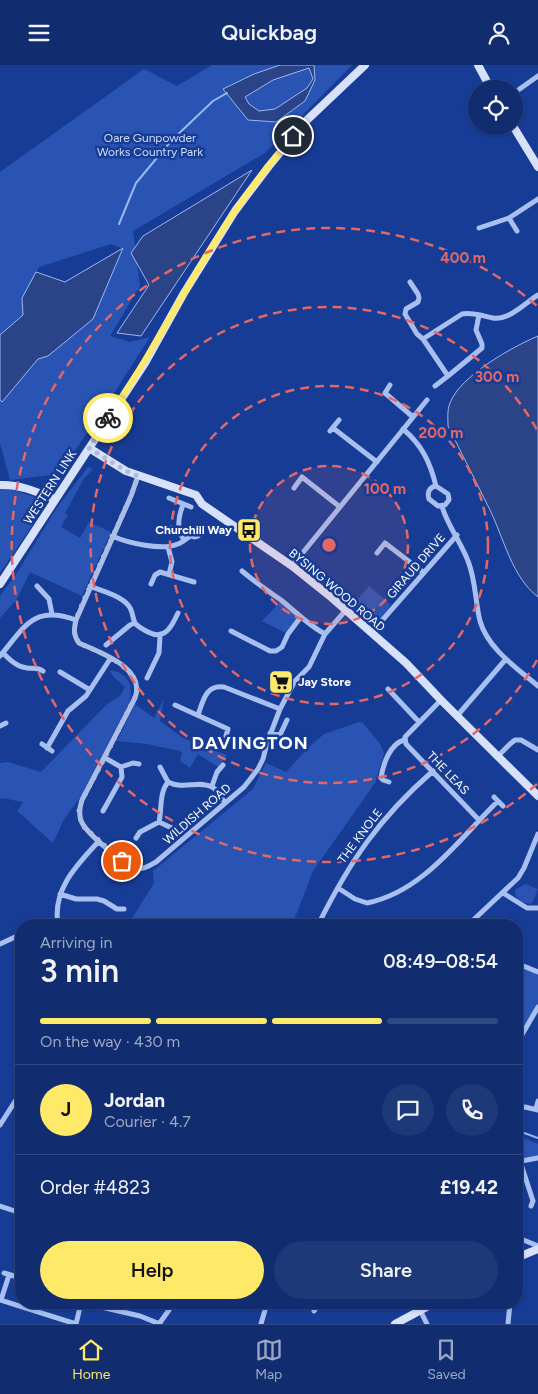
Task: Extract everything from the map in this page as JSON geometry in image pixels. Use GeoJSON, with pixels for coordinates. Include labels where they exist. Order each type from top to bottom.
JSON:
{"type":"FeatureCollection","features":[{"type":"Feature","properties":{"kind":"street","name":"WESTERN LINK"},"geometry":{"type":"LineString","coordinates":[[0,584],[145,363],[180,300],[235,211],[268,166],[307,120],[365,65]]}},
{"type":"Feature","properties":{"kind":"street"},"geometry":{"type":"LineString","coordinates":[[478,65],[486,80]]}},
{"type":"Feature","properties":{"kind":"street"},"geometry":{"type":"LineString","coordinates":[[523,87],[538,76]]}},
{"type":"Feature","properties":{"kind":"street"},"geometry":{"type":"LineString","coordinates":[[518,135],[538,167]]}},
{"type":"Feature","properties":{"kind":"street"},"geometry":{"type":"LineString","coordinates":[[479,228],[509,218],[538,199]]}},
{"type":"Feature","properties":{"kind":"street"},"geometry":{"type":"LineString","coordinates":[[509,218],[517,231]]}},
{"type":"Feature","properties":{"kind":"street"},"geometry":{"type":"LineString","coordinates":[[410,282],[419,298],[418,302],[406,309],[405,314],[448,376]]}},
{"type":"Feature","properties":{"kind":"street"},"geometry":{"type":"LineString","coordinates":[[423,339],[462,314],[495,318],[506,316],[538,295]]}},
{"type":"Feature","properties":{"kind":"street"},"geometry":{"type":"LineString","coordinates":[[434,386],[482,349],[482,344],[476,330],[479,315]]}},
{"type":"Feature","properties":{"kind":"street"},"geometry":{"type":"LineString","coordinates":[[390,385],[384,393],[413,417]]}},
{"type":"Feature","properties":{"kind":"street"},"geometry":{"type":"LineString","coordinates":[[292,566],[427,400]]}},
{"type":"Feature","properties":{"kind":"street"},"geometry":{"type":"LineString","coordinates":[[339,420],[331,429],[376,462]]}},
{"type":"Feature","properties":{"kind":"street"},"geometry":{"type":"LineString","coordinates":[[404,429],[421,447],[436,486],[445,491],[449,496],[448,502],[442,506],[436,505],[429,499],[429,491],[432,487],[436,486]]}},
{"type":"Feature","properties":{"kind":"street","name":"BYSING WOOD ROAD"},"geometry":{"type":"LineString","coordinates":[[89,448],[126,471],[196,495],[202,504],[292,566],[406,663],[538,797]]}},
{"type":"Feature","properties":{"kind":"street","name":"WILDISH ROAD"},"geometry":{"type":"LineString","coordinates":[[138,476],[131,496],[76,619],[74,630],[75,638],[79,643],[127,668],[137,683],[138,691],[79,810],[83,826],[131,867],[140,869],[156,862],[244,787],[263,759],[270,733],[295,681],[309,667],[325,634],[346,610]]}},
{"type":"Feature","properties":{"kind":"street"},"geometry":{"type":"LineString","coordinates":[[294,488],[302,477],[340,507]]}},
{"type":"Feature","properties":{"kind":"street"},"geometry":{"type":"LineString","coordinates":[[0,485],[9,484],[34,490],[54,499]]}},
{"type":"Feature","properties":{"kind":"street"},"geometry":{"type":"LineString","coordinates":[[169,498],[178,500],[183,505],[191,507]]}},
{"type":"Feature","properties":{"kind":"street"},"geometry":{"type":"LineString","coordinates":[[183,505],[178,517],[181,536],[184,540]]}},
{"type":"Feature","properties":{"kind":"street"},"geometry":{"type":"LineString","coordinates":[[442,506],[474,578],[481,622],[486,636],[506,659],[538,686]]}},
{"type":"Feature","properties":{"kind":"street"},"geometry":{"type":"LineString","coordinates":[[112,536],[132,543],[168,547],[180,544],[192,535],[194,537],[198,536]]}},
{"type":"Feature","properties":{"kind":"street","name":"GIRAUD DRIVE"},"geometry":{"type":"LineString","coordinates":[[372,633],[456,535]]}},
{"type":"Feature","properties":{"kind":"street"},"geometry":{"type":"LineString","coordinates":[[377,553],[386,543],[424,573]]}},
{"type":"Feature","properties":{"kind":"street"},"geometry":{"type":"LineString","coordinates":[[168,547],[172,562],[170,574]]}},
{"type":"Feature","properties":{"kind":"street"},"geometry":{"type":"LineString","coordinates":[[242,571],[312,628],[325,634]]}},
{"type":"Feature","properties":{"kind":"street"},"geometry":{"type":"LineString","coordinates":[[151,584],[155,575],[160,572],[194,581]]}},
{"type":"Feature","properties":{"kind":"street"},"geometry":{"type":"LineString","coordinates":[[251,579],[256,573]]}},
{"type":"Feature","properties":{"kind":"street"},"geometry":{"type":"LineString","coordinates":[[37,586],[45,589],[52,614]]}},
{"type":"Feature","properties":{"kind":"street"},"geometry":{"type":"LineString","coordinates":[[90,586],[122,600],[128,605],[135,623],[148,632],[160,636],[173,623],[178,613]]}},
{"type":"Feature","properties":{"kind":"street"},"geometry":{"type":"LineString","coordinates":[[40,667],[28,669],[19,667],[1,655],[19,632],[29,623],[40,617],[52,614],[76,619]]}},
{"type":"Feature","properties":{"kind":"street"},"geometry":{"type":"LineString","coordinates":[[231,631],[236,637],[270,651],[276,651],[282,647],[288,634],[300,618]]}},
{"type":"Feature","properties":{"kind":"street"},"geometry":{"type":"LineString","coordinates":[[106,637],[108,643],[135,623]]}},
{"type":"Feature","properties":{"kind":"street"},"geometry":{"type":"LineString","coordinates":[[173,623],[180,627]]}},
{"type":"Feature","properties":{"kind":"street"},"geometry":{"type":"LineString","coordinates":[[147,678],[150,668],[159,653],[160,636]]}},
{"type":"Feature","properties":{"kind":"street"},"geometry":{"type":"LineString","coordinates":[[42,744],[50,749],[68,711],[86,696],[110,659]]}},
{"type":"Feature","properties":{"kind":"street"},"geometry":{"type":"LineString","coordinates":[[457,716],[506,659]]}},
{"type":"Feature","properties":{"kind":"street"},"geometry":{"type":"LineString","coordinates":[[63,676],[90,690]]}},
{"type":"Feature","properties":{"kind":"street"},"geometry":{"type":"LineString","coordinates":[[198,715],[207,691],[217,686],[280,709]]}},
{"type":"Feature","properties":{"kind":"street"},"geometry":{"type":"LineString","coordinates":[[388,689],[419,722]]}},
{"type":"Feature","properties":{"kind":"street"},"geometry":{"type":"LineString","coordinates":[[389,781],[383,781],[381,778],[390,751],[399,741],[404,740],[441,700]]}},
{"type":"Feature","properties":{"kind":"street"},"geometry":{"type":"LineString","coordinates":[[175,705],[228,729],[226,736]]}},
{"type":"Feature","properties":{"kind":"street"},"geometry":{"type":"LineString","coordinates":[[270,733],[280,735],[287,720]]}},
{"type":"Feature","properties":{"kind":"street"},"geometry":{"type":"LineString","coordinates":[[497,757],[516,740],[521,739],[538,750]]}},
{"type":"Feature","properties":{"kind":"street","name":"THE LEAS"},"geometry":{"type":"LineString","coordinates":[[404,740],[479,820]]}},
{"type":"Feature","properties":{"kind":"street"},"geometry":{"type":"LineString","coordinates":[[105,757],[122,767]]}},
{"type":"Feature","properties":{"kind":"street"},"geometry":{"type":"LineString","coordinates":[[122,767],[133,763],[138,764]]}},
{"type":"Feature","properties":{"kind":"street"},"geometry":{"type":"LineString","coordinates":[[212,787],[215,770],[223,765]]}},
{"type":"Feature","properties":{"kind":"street"},"geometry":{"type":"LineString","coordinates":[[103,811],[111,803],[122,777],[122,767]]}},
{"type":"Feature","properties":{"kind":"street"},"geometry":{"type":"LineString","coordinates":[[160,767],[168,782],[175,786],[204,785],[212,787],[225,803]]}},
{"type":"Feature","properties":{"kind":"street","name":"THE KNOLE"},"geometry":{"type":"LineString","coordinates":[[321,919],[358,853],[378,827],[411,791],[433,771]]}},
{"type":"Feature","properties":{"kind":"street"},"geometry":{"type":"LineString","coordinates":[[159,822],[162,799],[168,782]]}},
{"type":"Feature","properties":{"kind":"street"},"geometry":{"type":"LineString","coordinates":[[338,888],[355,899],[367,903],[400,891],[423,875],[452,850],[496,799],[504,806]]}},
{"type":"Feature","properties":{"kind":"street"},"geometry":{"type":"LineString","coordinates":[[136,838],[138,829],[159,822],[173,829],[168,834]]}},
{"type":"Feature","properties":{"kind":"street"},"geometry":{"type":"LineString","coordinates":[[475,919],[518,878],[538,834]]}},
{"type":"Feature","properties":{"kind":"street"},"geometry":{"type":"LineString","coordinates":[[57,919],[60,894],[67,878],[99,841]]}},
{"type":"Feature","properties":{"kind":"street"},"geometry":{"type":"LineString","coordinates":[[532,849],[538,851]]}},
{"type":"Feature","properties":{"kind":"street"},"geometry":{"type":"LineString","coordinates":[[503,893],[527,908],[538,908]]}},
{"type":"Feature","properties":{"kind":"street"},"geometry":{"type":"LineString","coordinates":[[60,894],[76,899],[104,901],[120,909],[114,916]]}},
{"type":"Feature","properties":{"kind":"street"},"geometry":{"type":"LineString","coordinates":[[0,944],[15,937]]}},
{"type":"Feature","properties":{"kind":"street"},"geometry":{"type":"LineString","coordinates":[[523,966],[538,972]]}},
{"type":"Feature","properties":{"kind":"street"},"geometry":{"type":"LineString","coordinates":[[523,1033],[538,1007]]}},
{"type":"Feature","properties":{"kind":"street"},"geometry":{"type":"LineString","coordinates":[[0,1125],[15,1101]]}},
{"type":"Feature","properties":{"kind":"street"},"geometry":{"type":"LineString","coordinates":[[523,1107],[537,1109],[538,1101]]}},
{"type":"Feature","properties":{"kind":"street"},"geometry":{"type":"LineString","coordinates":[[523,1160],[538,1158]]}},
{"type":"Feature","properties":{"kind":"street"},"geometry":{"type":"LineString","coordinates":[[523,1174],[533,1201],[531,1206]]}},
{"type":"Feature","properties":{"kind":"street"},"geometry":{"type":"LineString","coordinates":[[0,1206],[15,1211]]}},
{"type":"Feature","properties":{"kind":"street"},"geometry":{"type":"LineString","coordinates":[[523,1240],[538,1247]]}},
{"type":"Feature","properties":{"kind":"street"},"geometry":{"type":"LineString","coordinates":[[523,1254],[538,1247]]}},
{"type":"Feature","properties":{"kind":"street"},"geometry":{"type":"LineString","coordinates":[[9,1275],[0,1300],[15,1305]]}},
{"type":"Feature","properties":{"kind":"street"},"geometry":{"type":"LineString","coordinates":[[28,1309],[76,1324],[81,1309]]}},
{"type":"Feature","properties":{"kind":"street"},"geometry":{"type":"LineString","coordinates":[[109,1309],[140,1316],[159,1324],[170,1309]]}},
{"type":"Feature","properties":{"kind":"street"},"geometry":{"type":"LineString","coordinates":[[261,1324],[265,1309]]}},
{"type":"Feature","properties":{"kind":"street"},"geometry":{"type":"LineString","coordinates":[[508,1324],[509,1309]]}},
{"type":"Feature","properties":{"kind":"street"},"geometry":{"type":"LineString","coordinates":[[395,1324],[420,1310],[427,1324]]}},
{"type":"Feature","properties":{"kind":"green space","name":"Oare Gunpowder Works Country Park"},"geometry":{"type":"Polygon","coordinates":[[[212,65],[352,65],[265,153],[133,231],[140,286],[110,336],[130,342],[150,337],[100,415],[58,474],[10,480],[0,443],[0,400],[2,401],[38,359],[48,356],[122,248],[111,244],[39,267],[22,298],[23,315],[0,335],[0,172],[144,69],[177,86],[212,65]]]}},
{"type":"Feature","properties":{"kind":"green space"},"geometry":{"type":"Polygon","coordinates":[[[88,467],[93,469],[83,480],[65,513],[68,515],[61,527],[80,538],[89,522],[111,532],[82,596],[30,572],[17,599],[0,618],[0,596],[17,573],[56,509],[88,467]]]}},
{"type":"Feature","properties":{"kind":"green space"},"geometry":{"type":"Polygon","coordinates":[[[8,488],[40,499],[35,507],[36,520],[0,573],[0,489],[8,488]]]}},
{"type":"Feature","properties":{"kind":"green space"},"geometry":{"type":"Polygon","coordinates":[[[369,586],[391,605],[376,624],[366,619],[352,606],[369,586]]]}},
{"type":"Feature","properties":{"kind":"green space"},"geometry":{"type":"Polygon","coordinates":[[[281,601],[300,618],[288,634],[262,621],[281,601]]]}},
{"type":"Feature","properties":{"kind":"green space"},"geometry":{"type":"Polygon","coordinates":[[[110,670],[116,671],[128,680],[131,689],[130,701],[81,796],[63,821],[53,843],[17,811],[23,802],[0,799],[0,763],[8,762],[41,772],[107,704],[120,696],[125,687],[113,676],[110,670]]]}},
{"type":"Feature","properties":{"kind":"green space"},"geometry":{"type":"Polygon","coordinates":[[[164,699],[160,721],[183,738],[227,755],[218,767],[198,754],[190,768],[180,761],[182,753],[180,751],[147,744],[117,741],[135,704],[154,718],[164,699]]]}},
{"type":"Feature","properties":{"kind":"green space"},"geometry":{"type":"Polygon","coordinates":[[[359,722],[363,723],[380,744],[384,753],[375,783],[313,871],[294,919],[132,919],[154,883],[153,871],[253,789],[266,763],[286,772],[324,734],[359,722]]]}},
{"type":"Feature","properties":{"kind":"green space"},"geometry":{"type":"Polygon","coordinates":[[[525,884],[538,889],[532,903],[520,901],[516,896],[515,890],[525,884]]]}},
{"type":"Feature","properties":{"kind":"green space"},"geometry":{"type":"Polygon","coordinates":[[[523,966],[538,972],[538,1005],[523,1032],[523,966]]]}},
{"type":"Feature","properties":{"kind":"green space"},"geometry":{"type":"Polygon","coordinates":[[[524,1138],[538,1144],[538,1158],[523,1161],[524,1138]]]}},
{"type":"Feature","properties":{"kind":"shaded area"},"geometry":{"type":"Polygon","coordinates":[[[280,65],[314,65],[315,80],[305,101],[276,122],[248,120],[223,89],[254,74],[280,65]],[[309,68],[273,80],[245,97],[249,104],[259,111],[275,109],[307,88],[313,79],[309,68]]]}},
{"type":"Feature","properties":{"kind":"shaded area"},"geometry":{"type":"Polygon","coordinates":[[[252,170],[141,336],[117,333],[149,285],[131,253],[143,236],[252,170]]]}},
{"type":"Feature","properties":{"kind":"shaded area"},"geometry":{"type":"Polygon","coordinates":[[[123,248],[93,319],[48,356],[38,359],[2,402],[0,400],[0,335],[23,315],[22,298],[36,272],[65,282],[123,248]]]}},
{"type":"Feature","properties":{"kind":"shaded area"},"geometry":{"type":"Polygon","coordinates":[[[538,336],[538,597],[529,589],[515,568],[490,510],[448,426],[448,408],[456,393],[475,373],[501,355],[538,336]]]}},
{"type":"Feature","properties":{"kind":"waterway"},"geometry":{"type":"LineString","coordinates":[[119,224],[136,183],[171,141],[213,101],[227,93]]}},
{"type":"Feature","properties":{"kind":"waterway"},"geometry":{"type":"LineString","coordinates":[[523,1133],[538,1138]]}},
{"type":"Feature","properties":{"kind":"way so far"},"geometry":{"type":"LineString","coordinates":[[108,418],[89,448],[126,471],[138,476],[136,485],[83,602],[74,630],[75,638],[79,643],[127,668],[137,683],[138,691],[82,800],[79,810],[83,826],[122,861]]}},
{"type":"Feature","properties":{"kind":"place","name":"Churchill Way"},"geometry":{"type":"Point","coordinates":[249,530]}},
{"type":"Feature","properties":{"kind":"place","name":"Jay Store"},"geometry":{"type":"Point","coordinates":[281,682]}},
{"type":"Feature","properties":{"kind":"district","name":"DAVINGTON"},"geometry":{"type":"Point","coordinates":[250,743]}},
{"type":"Feature","properties":{"kind":"route"},"geometry":{"type":"LineString","coordinates":[[108,418],[145,363],[176,307],[235,211],[293,136]]}}]}
